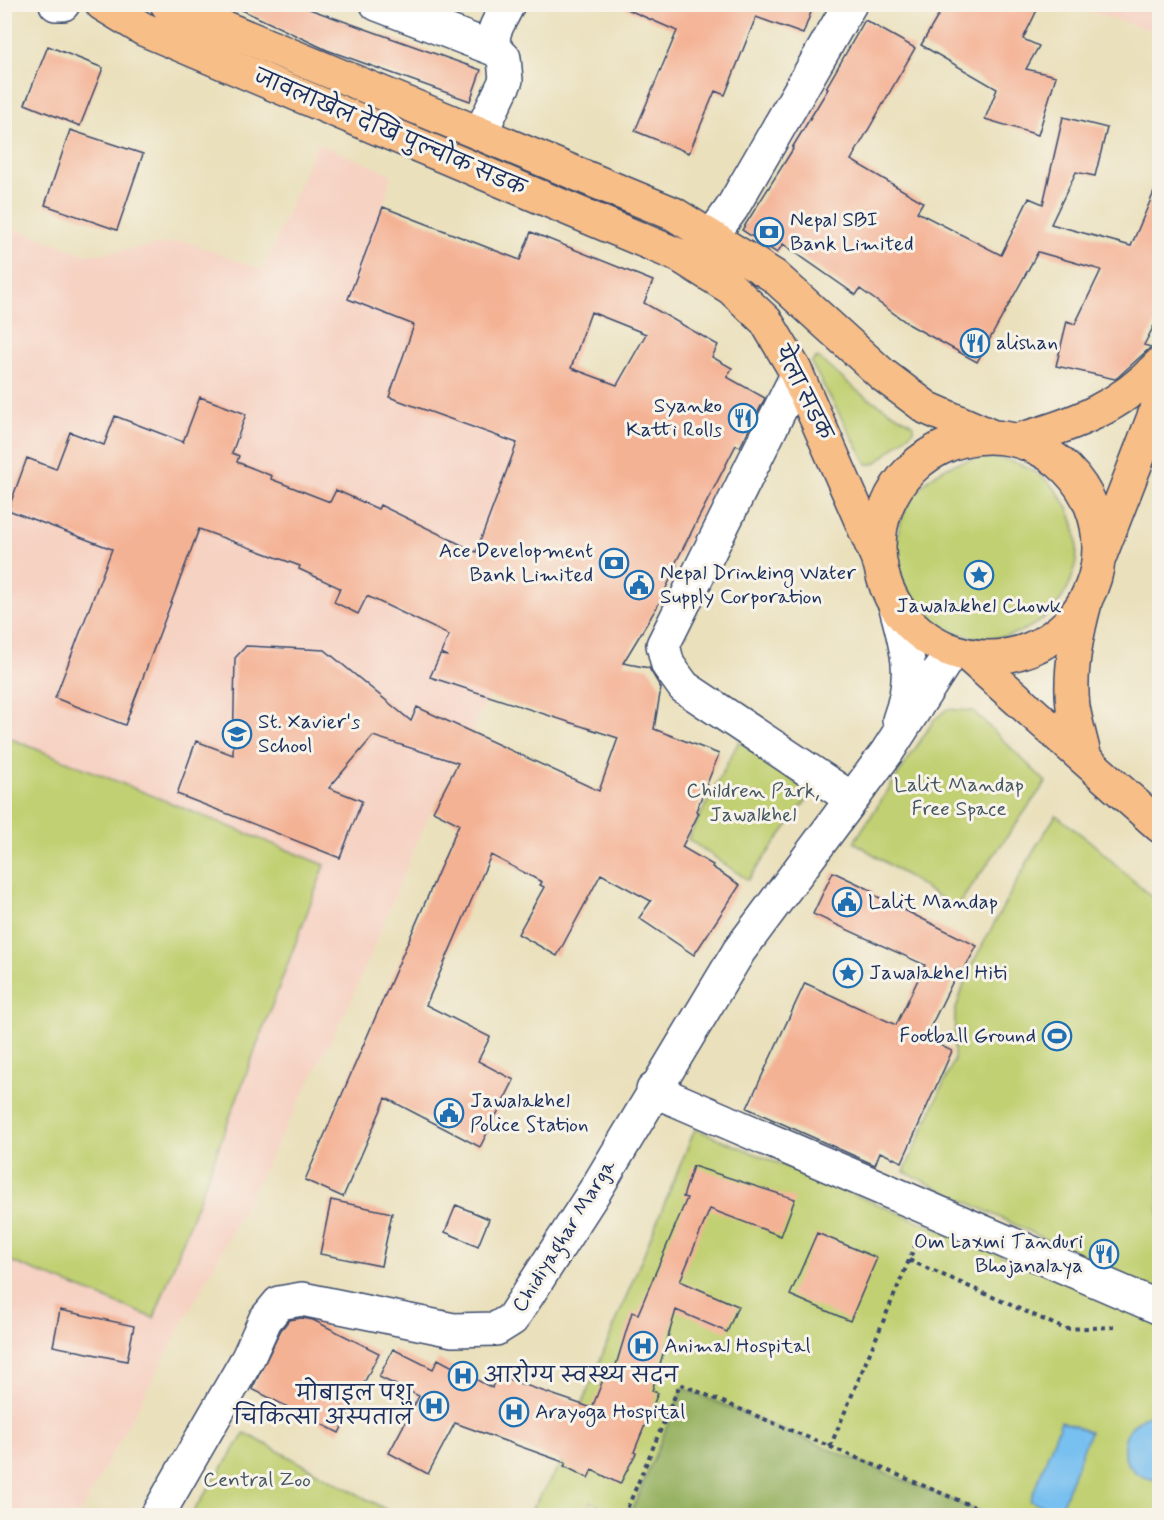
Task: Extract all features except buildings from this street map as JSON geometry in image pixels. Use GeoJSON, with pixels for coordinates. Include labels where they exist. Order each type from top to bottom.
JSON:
{"type":"FeatureCollection","features":[{"type":"Feature","properties":{"kind":"main road","name":"जावलाखेल देखि पुल्चोक सडक"},"geometry":{"type":"LineString","coordinates":[[102,4],[143,29],[680,256]]}},
{"type":"Feature","properties":{"kind":"main road"},"geometry":{"type":"LineString","coordinates":[[166,4],[674,214],[712,236],[774,276],[874,368],[927,408],[1054,457],[1081,485],[1097,521],[1098,561]]}},
{"type":"Feature","properties":{"kind":"main road","name":"येला सडक"},"geometry":{"type":"LineString","coordinates":[[680,256],[731,288],[766,321],[797,375],[881,566]]}},
{"type":"Feature","properties":{"kind":"main road"},"geometry":{"type":"LineString","coordinates":[[1160,364],[1147,378],[1111,405],[1067,427],[1004,438],[959,440],[930,453],[905,475],[888,502],[879,533],[881,566],[895,604],[910,624],[930,640],[961,653],[1085,758],[1160,826]]}},
{"type":"Feature","properties":{"kind":"main road"},"geometry":{"type":"LineString","coordinates":[[1085,758],[1073,706],[1073,670],[1077,635],[1085,600],[1098,561],[1160,401]]}},
{"type":"Feature","properties":{"kind":"main road"},"geometry":{"type":"LineString","coordinates":[[961,653],[1003,656],[1036,646],[1065,628],[1085,600]]}},
{"type":"Feature","properties":{"kind":"street"},"geometry":{"type":"LineString","coordinates":[[56,4],[63,4]]}},
{"type":"Feature","properties":{"kind":"street"},"geometry":{"type":"LineString","coordinates":[[378,4],[494,49],[504,58],[506,80],[480,132]]}},
{"type":"Feature","properties":{"kind":"street"},"geometry":{"type":"LineString","coordinates":[[494,49],[492,38],[508,4]]}},
{"type":"Feature","properties":{"kind":"street"},"geometry":{"type":"LineString","coordinates":[[712,236],[732,208],[850,4]]}},
{"type":"Feature","properties":{"kind":"street"},"geometry":{"type":"LineString","coordinates":[[797,375],[663,645],[668,665],[684,687],[852,800]]}},
{"type":"Feature","properties":{"kind":"street","name":"Chidiyaghar Marga"},"geometry":{"type":"LineString","coordinates":[[887,752],[907,699],[909,655],[895,604]]}},
{"type":"Feature","properties":{"kind":"street","name":"Chidiyaghar Marga"},"geometry":{"type":"LineString","coordinates":[[157,1515],[248,1358],[265,1320],[279,1303],[302,1299],[453,1330],[496,1329],[512,1319],[596,1189],[653,1090],[739,951],[961,653]]}},
{"type":"Feature","properties":{"kind":"street"},"geometry":{"type":"LineString","coordinates":[[653,1090],[1160,1308]]}},
{"type":"Feature","properties":{"kind":"path"},"geometry":{"type":"LineString","coordinates":[[830,1448],[931,1211]]}},
{"type":"Feature","properties":{"kind":"path"},"geometry":{"type":"LineString","coordinates":[[909,1260],[1065,1329],[1125,1327]]}},
{"type":"Feature","properties":{"kind":"path"},"geometry":{"type":"LineString","coordinates":[[624,1515],[680,1384],[989,1513],[1005,1515]]}},
{"type":"Feature","properties":{"kind":"shaded area"},"geometry":{"type":"Polygon","coordinates":[[[1067,5],[1159,5],[1159,32],[1150,30],[1067,5]]]}},
{"type":"Feature","properties":{"kind":"shaded area","name":"St. Xavier's School"},"geometry":{"type":"Polygon","coordinates":[[[317,143],[391,174],[383,207],[349,299],[567,380],[620,378],[521,630],[419,837],[350,1003],[216,1262],[79,1515],[5,1515],[4,225],[88,255],[185,241],[263,270],[317,143]]]}},
{"type":"Feature","properties":{"kind":"green space"},"geometry":{"type":"Polygon","coordinates":[[[817,357],[861,394],[914,425],[914,430],[880,460],[874,464],[867,464],[811,363],[817,357]]]}},
{"type":"Feature","properties":{"kind":"green space"},"geometry":{"type":"Polygon","coordinates":[[[987,458],[1005,459],[1022,465],[1051,484],[1070,513],[1076,530],[1076,566],[1070,583],[1051,612],[1022,631],[1005,637],[987,638],[969,637],[952,631],[923,612],[904,583],[898,566],[897,548],[898,530],[904,513],[923,484],[952,465],[969,459],[987,458]]]}},
{"type":"Feature","properties":{"kind":"green space","name":"Lalit Mandap Free Space"},"geometry":{"type":"Polygon","coordinates":[[[947,709],[973,711],[1046,782],[956,908],[854,842],[934,720],[947,709]]]}},
{"type":"Feature","properties":{"kind":"green space"},"geometry":{"type":"Polygon","coordinates":[[[4,736],[325,865],[154,1318],[5,1259],[4,736]]]}},
{"type":"Feature","properties":{"kind":"green space","name":"Children Park, Jawalkhel"},"geometry":{"type":"Polygon","coordinates":[[[739,741],[811,794],[748,880],[688,839],[739,741]]]}},
{"type":"Feature","properties":{"kind":"green space","name":"Football Ground"},"geometry":{"type":"Polygon","coordinates":[[[1056,815],[1091,842],[1159,904],[1159,1293],[904,1172],[954,1060],[955,1012],[968,972],[1035,848],[1056,815]]]}},
{"type":"Feature","properties":{"kind":"green space"},"geometry":{"type":"Polygon","coordinates":[[[695,1129],[1159,1320],[1159,1515],[527,1516],[572,1446],[581,1407],[695,1129]]]}},
{"type":"Feature","properties":{"kind":"green space"},"geometry":{"type":"Polygon","coordinates":[[[683,1388],[987,1515],[630,1515],[683,1388]]]}},
{"type":"Feature","properties":{"kind":"green space","name":"Central Zoo"},"geometry":{"type":"Polygon","coordinates":[[[245,1433],[396,1515],[191,1515],[245,1433]]]}},
{"type":"Feature","properties":{"kind":"sand"},"geometry":{"type":"Polygon","coordinates":[[[590,1502],[611,1510],[609,1515],[584,1515],[590,1502]]]}},
{"type":"Feature","properties":{"kind":"water"},"geometry":{"type":"Polygon","coordinates":[[[1159,1412],[1159,1480],[1144,1477],[1133,1469],[1126,1459],[1124,1448],[1126,1436],[1133,1426],[1144,1417],[1159,1412]]]}},
{"type":"Feature","properties":{"kind":"water"},"geometry":{"type":"Polygon","coordinates":[[[1061,1421],[1090,1432],[1059,1512],[1030,1501],[1061,1421]]]}},
{"type":"Feature","properties":{"kind":"place","name":"Nepal SBI Bank Limited"},"geometry":{"type":"Point","coordinates":[769,232]}},
{"type":"Feature","properties":{"kind":"place","name":"alishan"},"geometry":{"type":"Point","coordinates":[975,343]}},
{"type":"Feature","properties":{"kind":"place","name":"Syanko Katti Rolls"},"geometry":{"type":"Point","coordinates":[743,418]}},
{"type":"Feature","properties":{"kind":"place","name":"Ace Development Bank Limited"},"geometry":{"type":"Point","coordinates":[614,563]}},
{"type":"Feature","properties":{"kind":"place","name":"Jawalakhel Chowk"},"geometry":{"type":"Point","coordinates":[979,575]}},
{"type":"Feature","properties":{"kind":"place","name":"Nepal Drinking Water Supply Corporation"},"geometry":{"type":"Point","coordinates":[639,585]}},
{"type":"Feature","properties":{"kind":"place","name":"St. Xavier's School"},"geometry":{"type":"Point","coordinates":[237,734]}},
{"type":"Feature","properties":{"kind":"place","name":"Lalit Mandap"},"geometry":{"type":"Point","coordinates":[847,902]}},
{"type":"Feature","properties":{"kind":"place","name":"Jawalakhel Hiti"},"geometry":{"type":"Point","coordinates":[848,973]}},
{"type":"Feature","properties":{"kind":"place","name":"Football Ground"},"geometry":{"type":"Point","coordinates":[1057,1036]}},
{"type":"Feature","properties":{"kind":"place","name":"Jawalakhel Police Station"},"geometry":{"type":"Point","coordinates":[449,1113]}},
{"type":"Feature","properties":{"kind":"place","name":"Om Laxmi Tanduri Bhojanalaya"},"geometry":{"type":"Point","coordinates":[1104,1254]}},
{"type":"Feature","properties":{"kind":"place","name":"Animal Hospital"},"geometry":{"type":"Point","coordinates":[643,1346]}},
{"type":"Feature","properties":{"kind":"place","name":"आरोग्य स्वस्थ्य सदन"},"geometry":{"type":"Point","coordinates":[463,1376]}},
{"type":"Feature","properties":{"kind":"place","name":"मोबाइल पशु चिकित्सा अस्पताल"},"geometry":{"type":"Point","coordinates":[434,1406]}},
{"type":"Feature","properties":{"kind":"place","name":"Arayoga Hospital"},"geometry":{"type":"Point","coordinates":[514,1412]}}]}
